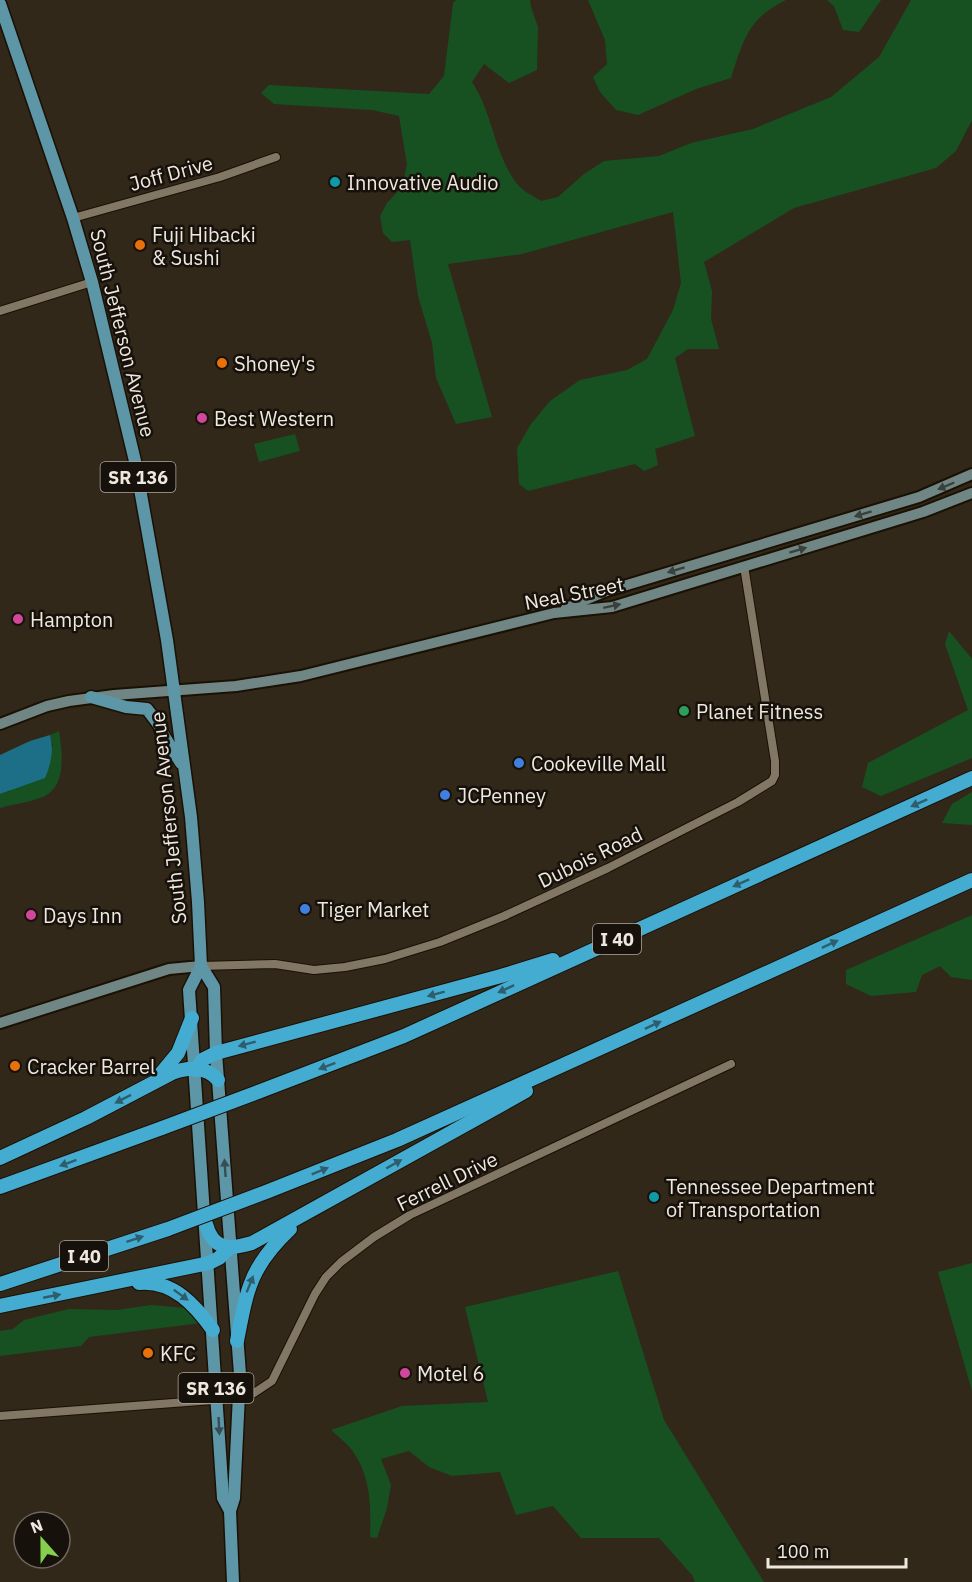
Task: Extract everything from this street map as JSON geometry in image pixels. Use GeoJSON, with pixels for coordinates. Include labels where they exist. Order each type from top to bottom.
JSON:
{"type":"FeatureCollection","features":[{"type":"Feature","properties":{"kind":"highway","name":"I 40"},"geometry":{"type":"LineString","coordinates":[[0,1186],[162,1128],[404,1036],[972,778]]}},
{"type":"Feature","properties":{"kind":"highway","name":"I 40"},"geometry":{"type":"LineString","coordinates":[[0,1284],[168,1229],[397,1140],[972,880]]}},
{"type":"Feature","properties":{"kind":"highway"},"geometry":{"type":"LineString","coordinates":[[196,1070],[202,1060],[216,1053],[501,976],[612,941]]}},
{"type":"Feature","properties":{"kind":"highway"},"geometry":{"type":"LineString","coordinates":[[152,1084],[178,1053],[192,1018]]}},
{"type":"Feature","properties":{"kind":"highway"},"geometry":{"type":"LineString","coordinates":[[206,1224],[211,1236],[218,1244],[230,1247],[245,1245],[261,1239],[620,1040]]}},
{"type":"Feature","properties":{"kind":"highway"},"geometry":{"type":"LineString","coordinates":[[0,1158],[177,1071],[207,1070],[218,1080]]}},
{"type":"Feature","properties":{"kind":"highway"},"geometry":{"type":"LineString","coordinates":[[237,1341],[247,1290],[257,1269],[271,1247],[290,1229],[324,1204]]}},
{"type":"Feature","properties":{"kind":"highway"},"geometry":{"type":"LineString","coordinates":[[0,1306],[208,1263],[219,1258],[230,1247]]}},
{"type":"Feature","properties":{"kind":"highway"},"geometry":{"type":"LineString","coordinates":[[104,1286],[149,1282],[173,1289],[187,1299],[213,1330]]}},
{"type":"Feature","properties":{"kind":"main road","name":"South Jefferson Avenue"},"geometry":{"type":"LineString","coordinates":[[0,6],[73,218],[123,404],[136,463],[174,691],[196,870],[201,966],[214,987],[216,1053],[240,1398],[234,1498],[230,1511],[233,1582]]}},
{"type":"Feature","properties":{"kind":"main road"},"geometry":{"type":"LineString","coordinates":[[554,613],[608,591],[919,497],[972,474]]}},
{"type":"Feature","properties":{"kind":"main road","name":"Neal Street"},"geometry":{"type":"LineString","coordinates":[[0,724],[47,706],[91,697],[236,686],[302,676],[554,613],[612,607],[923,512],[972,493]]}},
{"type":"Feature","properties":{"kind":"main road"},"geometry":{"type":"LineString","coordinates":[[91,697],[126,707],[147,709],[159,724],[162,733],[184,768]]}},
{"type":"Feature","properties":{"kind":"main road","name":"South Jefferson Avenue"},"geometry":{"type":"LineString","coordinates":[[201,966],[189,990],[223,1498],[230,1511]]}},
{"type":"Feature","properties":{"kind":"main road"},"geometry":{"type":"LineString","coordinates":[[0,1023],[169,969],[201,966]]}},
{"type":"Feature","properties":{"kind":"street","name":"Joff Drive"},"geometry":{"type":"LineString","coordinates":[[73,218],[220,177],[276,157]]}},
{"type":"Feature","properties":{"kind":"street"},"geometry":{"type":"LineString","coordinates":[[0,311],[92,282]]}},
{"type":"Feature","properties":{"kind":"street","name":"Dubois Road"},"geometry":{"type":"LineString","coordinates":[[201,966],[274,964],[314,970],[345,968],[385,960],[440,942],[504,916],[603,871],[738,802],[772,781],[775,775],[775,761],[744,566]]}},
{"type":"Feature","properties":{"kind":"street","name":"Ferrell Drive"},"geometry":{"type":"LineString","coordinates":[[240,1398],[254,1393],[272,1381],[315,1294],[327,1277],[341,1262],[374,1237],[410,1215],[731,1064]]}},
{"type":"Feature","properties":{"kind":"street"},"geometry":{"type":"LineString","coordinates":[[0,1416],[240,1398]]}},
{"type":"Feature","properties":{"kind":"green space"},"geometry":{"type":"Polygon","coordinates":[[[456,0],[530,0],[538,27],[537,70],[509,83],[484,64],[472,82],[485,107],[498,147],[510,173],[520,187],[541,201],[558,197],[584,174],[604,161],[659,156],[691,143],[753,129],[831,97],[879,57],[911,0],[972,0],[972,120],[956,151],[936,168],[794,208],[704,262],[712,291],[711,319],[719,349],[688,349],[675,358],[695,436],[655,449],[658,465],[644,471],[635,464],[528,491],[519,484],[517,448],[531,424],[550,401],[580,380],[627,370],[647,359],[673,310],[681,283],[673,212],[522,254],[448,264],[492,417],[456,424],[436,378],[432,343],[418,296],[410,240],[392,242],[383,233],[380,216],[387,203],[402,187],[407,165],[399,116],[372,110],[274,104],[261,93],[269,85],[429,94],[444,76],[453,3],[456,0]]]}},
{"type":"Feature","properties":{"kind":"green space"},"geometry":{"type":"Polygon","coordinates":[[[588,0],[786,0],[773,7],[755,23],[739,53],[731,78],[696,89],[638,115],[616,110],[600,92],[593,77],[607,64],[605,40],[588,0]]]}},
{"type":"Feature","properties":{"kind":"green space"},"geometry":{"type":"Polygon","coordinates":[[[827,0],[881,0],[859,32],[843,30],[834,6],[827,0]]]}},
{"type":"Feature","properties":{"kind":"green space"},"geometry":{"type":"Polygon","coordinates":[[[295,434],[300,451],[259,462],[254,444],[295,434]]]}},
{"type":"Feature","properties":{"kind":"green space"},"geometry":{"type":"Polygon","coordinates":[[[949,631],[972,659],[972,758],[881,796],[862,787],[868,763],[968,710],[945,644],[949,631]]]}},
{"type":"Feature","properties":{"kind":"green space"},"geometry":{"type":"Polygon","coordinates":[[[59,731],[60,776],[52,791],[40,798],[0,808],[0,794],[10,791],[53,746],[50,735],[59,731]]]}},
{"type":"Feature","properties":{"kind":"green space"},"geometry":{"type":"Polygon","coordinates":[[[972,792],[972,825],[942,823],[952,804],[972,792]]]}},
{"type":"Feature","properties":{"kind":"green space"},"geometry":{"type":"Polygon","coordinates":[[[972,915],[972,980],[951,977],[940,966],[922,975],[916,992],[871,996],[846,984],[846,970],[972,915]]]}},
{"type":"Feature","properties":{"kind":"green space"},"geometry":{"type":"Polygon","coordinates":[[[972,1263],[972,1391],[938,1272],[972,1263]]]}},
{"type":"Feature","properties":{"kind":"green space"},"geometry":{"type":"Polygon","coordinates":[[[618,1271],[664,1420],[764,1582],[695,1582],[692,1575],[659,1538],[581,1538],[553,1506],[516,1515],[500,1472],[452,1476],[429,1467],[409,1451],[381,1459],[391,1485],[387,1508],[377,1538],[370,1537],[370,1503],[363,1471],[352,1450],[331,1430],[402,1406],[488,1402],[465,1307],[618,1271]]]}},
{"type":"Feature","properties":{"kind":"green space"},"geometry":{"type":"Polygon","coordinates":[[[151,1305],[186,1308],[201,1323],[89,1337],[81,1346],[0,1356],[0,1331],[13,1329],[24,1320],[69,1309],[117,1310],[151,1305]]]}},
{"type":"Feature","properties":{"kind":"water"},"geometry":{"type":"Polygon","coordinates":[[[50,735],[51,757],[45,778],[0,794],[0,755],[30,741],[50,735]]]}},
{"type":"Feature","properties":{"kind":"place","name":"Innovative Audio"},"geometry":{"type":"Point","coordinates":[335,182]}},
{"type":"Feature","properties":{"kind":"place","name":"Fuji Hibacki & Sushi"},"geometry":{"type":"Point","coordinates":[140,245]}},
{"type":"Feature","properties":{"kind":"place","name":"Shoney's"},"geometry":{"type":"Point","coordinates":[222,363]}},
{"type":"Feature","properties":{"kind":"place","name":"Best Western"},"geometry":{"type":"Point","coordinates":[202,418]}},
{"type":"Feature","properties":{"kind":"place","name":"Hampton"},"geometry":{"type":"Point","coordinates":[18,619]}},
{"type":"Feature","properties":{"kind":"place","name":"Planet Fitness"},"geometry":{"type":"Point","coordinates":[684,711]}},
{"type":"Feature","properties":{"kind":"place","name":"Cookeville Mall"},"geometry":{"type":"Point","coordinates":[519,763]}},
{"type":"Feature","properties":{"kind":"place","name":"JCPenney"},"geometry":{"type":"Point","coordinates":[445,795]}},
{"type":"Feature","properties":{"kind":"place","name":"Tiger Market"},"geometry":{"type":"Point","coordinates":[305,909]}},
{"type":"Feature","properties":{"kind":"place","name":"Days Inn"},"geometry":{"type":"Point","coordinates":[31,915]}},
{"type":"Feature","properties":{"kind":"place","name":"Cracker Barrel"},"geometry":{"type":"Point","coordinates":[15,1066]}},
{"type":"Feature","properties":{"kind":"place","name":"Tennessee Department of Transportation"},"geometry":{"type":"Point","coordinates":[654,1197]}},
{"type":"Feature","properties":{"kind":"place","name":"KFC"},"geometry":{"type":"Point","coordinates":[148,1353]}},
{"type":"Feature","properties":{"kind":"place","name":"Motel 6"},"geometry":{"type":"Point","coordinates":[405,1373]}}]}
